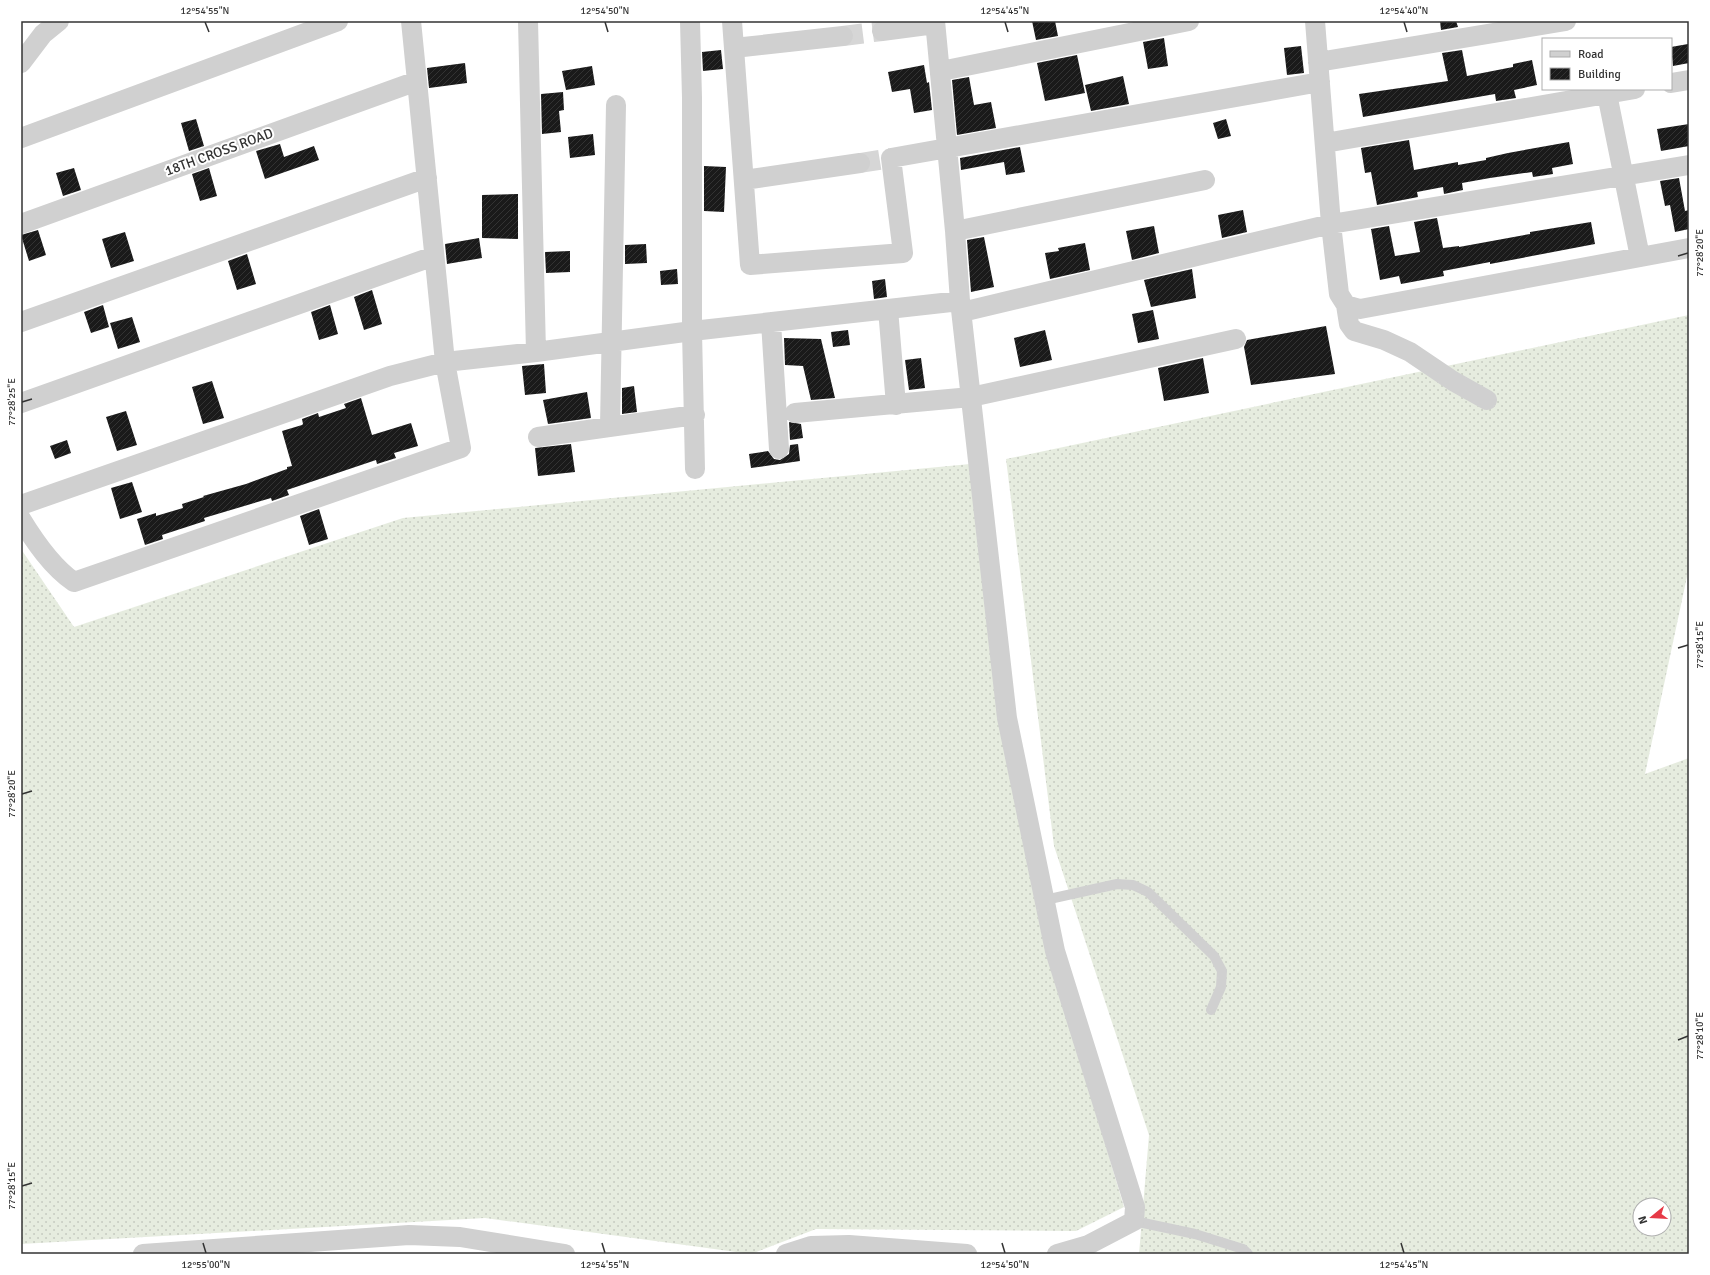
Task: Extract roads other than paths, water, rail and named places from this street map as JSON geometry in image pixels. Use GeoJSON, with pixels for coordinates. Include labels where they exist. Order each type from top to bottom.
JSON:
{"type":"FeatureCollection","features":[{"type":"Feature","properties":{"kind":"street"},"geometry":{"type":"LineString","coordinates":[[21,138],[338,21]]}},
{"type":"Feature","properties":{"kind":"street"},"geometry":{"type":"LineString","coordinates":[[21,519],[32,537],[63,575],[74,582],[461,448],[445,362],[411,21]]}},
{"type":"Feature","properties":{"kind":"street"},"geometry":{"type":"LineString","coordinates":[[528,21],[536,352]]}},
{"type":"Feature","properties":{"kind":"street"},"geometry":{"type":"LineString","coordinates":[[690,21],[692,98],[692,331],[695,469]]}},
{"type":"Feature","properties":{"kind":"street"},"geometry":{"type":"LineString","coordinates":[[732,21],[750,265],[903,254],[891,158],[1320,82]]}},
{"type":"Feature","properties":{"kind":"street"},"geometry":{"type":"LineString","coordinates":[[941,71],[1189,21]]}},
{"type":"Feature","properties":{"kind":"street"},"geometry":{"type":"LineString","coordinates":[[1315,21],[1331,224],[1339,294],[1346,305],[1349,324],[1354,331],[1384,340],[1410,352],[1487,400]]}},
{"type":"Feature","properties":{"kind":"street"},"geometry":{"type":"LineString","coordinates":[[1318,62],[1566,21]]}},
{"type":"Feature","properties":{"kind":"street"},"geometry":{"type":"LineString","coordinates":[[882,31],[935,23],[956,230],[961,306],[1007,718],[1055,951],[1134,1207],[1134,1221],[1088,1246],[1056,1254]]}},
{"type":"Feature","properties":{"kind":"street"},"geometry":{"type":"LineString","coordinates":[[21,63],[50,24]]}},
{"type":"Feature","properties":{"kind":"street"},"geometry":{"type":"LineString","coordinates":[[734,48],[843,36]]}},
{"type":"Feature","properties":{"kind":"street"},"geometry":{"type":"LineString","coordinates":[[1672,83],[1689,80]]}},
{"type":"Feature","properties":{"kind":"street","name":"18TH CROSS ROAD"},"geometry":{"type":"LineString","coordinates":[[21,224],[417,81]]}},
{"type":"Feature","properties":{"kind":"street"},"geometry":{"type":"LineString","coordinates":[[1324,143],[1630,90]]}},
{"type":"Feature","properties":{"kind":"street"},"geometry":{"type":"LineString","coordinates":[[1607,94],[1622,176],[1640,257]]}},
{"type":"Feature","properties":{"kind":"street"},"geometry":{"type":"LineString","coordinates":[[610,426],[616,105]]}},
{"type":"Feature","properties":{"kind":"street"},"geometry":{"type":"LineString","coordinates":[[744,180],[860,163]]}},
{"type":"Feature","properties":{"kind":"street"},"geometry":{"type":"LineString","coordinates":[[21,505],[390,376],[445,362],[536,352],[692,331],[888,309],[961,306],[1331,224],[1689,165]]}},
{"type":"Feature","properties":{"kind":"street"},"geometry":{"type":"LineString","coordinates":[[21,322],[427,178]]}},
{"type":"Feature","properties":{"kind":"street"},"geometry":{"type":"LineString","coordinates":[[956,230],[1204,180]]}},
{"type":"Feature","properties":{"kind":"street"},"geometry":{"type":"LineString","coordinates":[[1346,305],[1360,309],[1689,248]]}},
{"type":"Feature","properties":{"kind":"street"},"geometry":{"type":"LineString","coordinates":[[21,403],[434,256]]}},
{"type":"Feature","properties":{"kind":"street"},"geometry":{"type":"LineString","coordinates":[[888,309],[896,405]]}},
{"type":"Feature","properties":{"kind":"street"},"geometry":{"type":"LineString","coordinates":[[771,322],[779,449]]}},
{"type":"Feature","properties":{"kind":"street"},"geometry":{"type":"LineString","coordinates":[[795,414],[972,398],[1236,339]]}},
{"type":"Feature","properties":{"kind":"street"},"geometry":{"type":"LineString","coordinates":[[538,437],[695,415]]}},
{"type":"Feature","properties":{"kind":"street"},"geometry":{"type":"LineString","coordinates":[[143,1254],[408,1235],[460,1237],[565,1254]]}},
{"type":"Feature","properties":{"kind":"street"},"geometry":{"type":"LineString","coordinates":[[786,1254],[811,1246],[848,1245],[967,1254]]}},
{"type":"Feature","properties":{"kind":"lane"},"geometry":{"type":"LineString","coordinates":[[1044,900],[1117,884],[1133,885],[1148,892],[1214,956],[1222,971],[1221,987],[1211,1010]]}},
{"type":"Feature","properties":{"kind":"lane"},"geometry":{"type":"LineString","coordinates":[[1134,1221],[1195,1234],[1243,1249],[1248,1254]]}},
{"type":"Feature","properties":{"kind":"tunnel"},"geometry":{"type":"LineString","coordinates":[[843,36],[882,31]]}},
{"type":"Feature","properties":{"kind":"tunnel"},"geometry":{"type":"LineString","coordinates":[[860,163],[891,158]]}}]}
